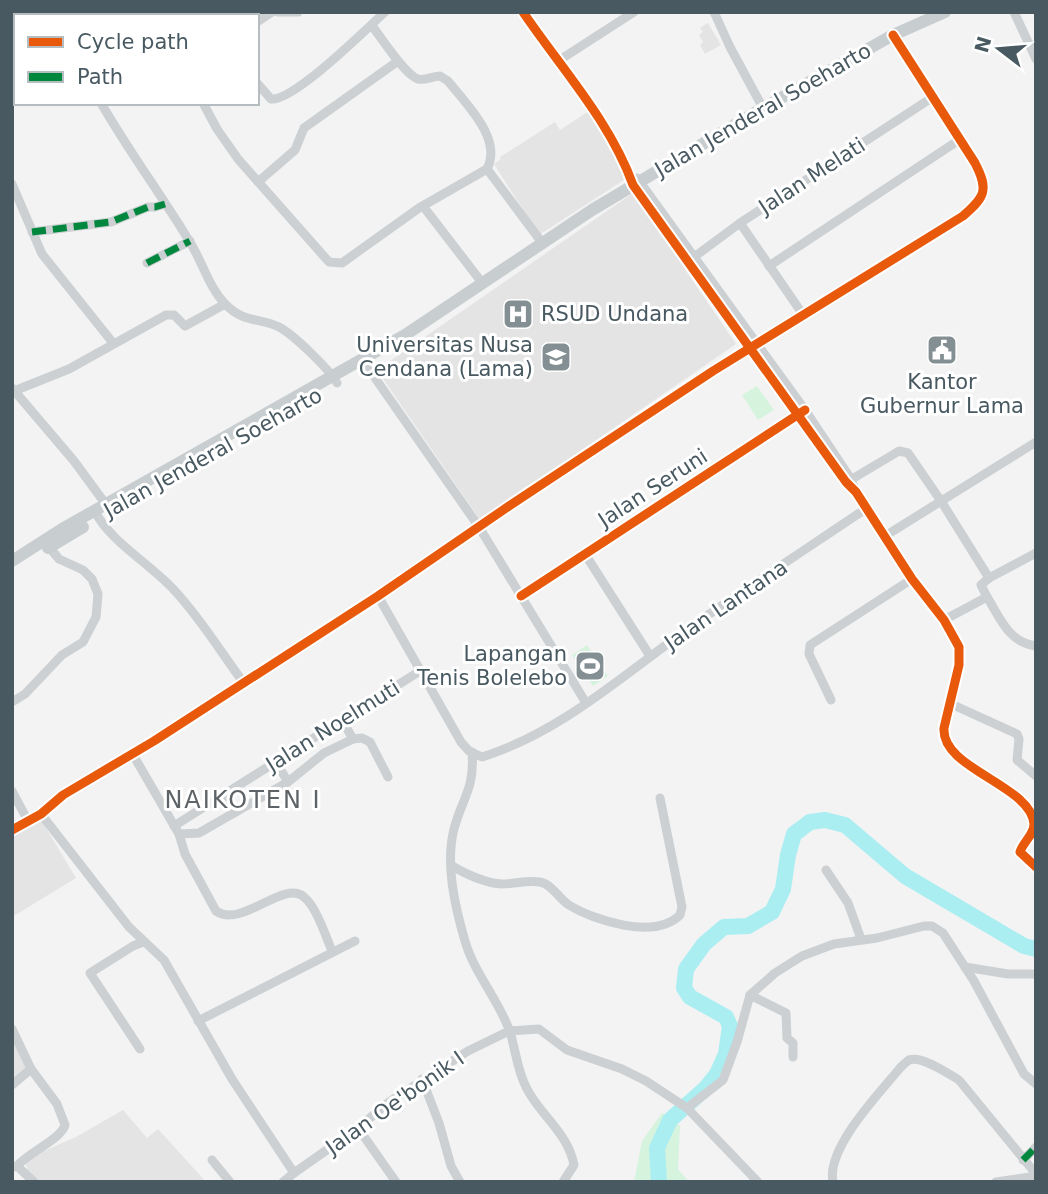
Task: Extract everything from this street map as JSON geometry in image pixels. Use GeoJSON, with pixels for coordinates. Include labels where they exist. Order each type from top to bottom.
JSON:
{"type":"FeatureCollection","features":[{"type":"Feature","properties":{"kind":"main road","name":"Jalan Jenderal Soeharto"},"geometry":{"type":"LineString","coordinates":[[12,561],[335,379],[637,183],[763,108],[893,35],[945,12]]}},
{"type":"Feature","properties":{"kind":"main road","name":"Jalan Jenderal Soeharto"},"geometry":{"type":"LineString","coordinates":[[335,379],[366,365],[407,338],[410,331]]}},
{"type":"Feature","properties":{"kind":"main road","name":"Jalan Jenderal Soeharto"},"geometry":{"type":"LineString","coordinates":[[12,572],[102,511]]}},
{"type":"Feature","properties":{"kind":"street"},"geometry":{"type":"LineString","coordinates":[[278,12],[298,12]]}},
{"type":"Feature","properties":{"kind":"street"},"geometry":{"type":"LineString","coordinates":[[259,85],[271,99],[280,99],[322,69],[373,19],[385,12]]}},
{"type":"Feature","properties":{"kind":"street"},"geometry":{"type":"LineString","coordinates":[[523,12],[600,122],[627,169],[802,412],[912,579],[944,620],[960,653],[944,728],[945,739],[968,765],[1013,794],[1027,810],[1033,829],[1020,852],[1036,867]]}},
{"type":"Feature","properties":{"kind":"street"},"geometry":{"type":"LineString","coordinates":[[558,61],[634,12]]}},
{"type":"Feature","properties":{"kind":"street"},"geometry":{"type":"LineString","coordinates":[[713,12],[763,108]]}},
{"type":"Feature","properties":{"kind":"street"},"geometry":{"type":"LineString","coordinates":[[1014,12],[1036,60]]}},
{"type":"Feature","properties":{"kind":"street"},"geometry":{"type":"LineString","coordinates":[[204,105],[237,159],[329,262],[342,263],[424,206],[487,169],[492,156],[488,137],[448,81],[440,76],[419,80],[398,61],[373,19]]}},
{"type":"Feature","properties":{"kind":"street"},"geometry":{"type":"LineString","coordinates":[[12,830],[41,814],[63,795],[378,596],[753,346],[963,216],[979,202],[983,194],[983,178],[893,35]]}},
{"type":"Feature","properties":{"kind":"street"},"geometry":{"type":"LineString","coordinates":[[258,182],[295,150],[304,128],[398,61]]}},
{"type":"Feature","properties":{"kind":"street","name":"Jalan Melati"},"geometry":{"type":"LineString","coordinates":[[694,257],[740,223],[933,97]]}},
{"type":"Feature","properties":{"kind":"street"},"geometry":{"type":"LineString","coordinates":[[102,105],[190,241],[215,292],[225,304],[248,320],[278,326],[335,379]]}},
{"type":"Feature","properties":{"kind":"street"},"geometry":{"type":"LineString","coordinates":[[769,266],[959,140]]}},
{"type":"Feature","properties":{"kind":"street"},"geometry":{"type":"LineString","coordinates":[[487,169],[543,244]]}},
{"type":"Feature","properties":{"kind":"street"},"geometry":{"type":"LineString","coordinates":[[637,183],[694,257],[753,346]]}},
{"type":"Feature","properties":{"kind":"street"},"geometry":{"type":"LineString","coordinates":[[12,184],[42,254],[113,343]]}},
{"type":"Feature","properties":{"kind":"street"},"geometry":{"type":"LineString","coordinates":[[32,232],[111,222],[148,207],[165,204]]}},
{"type":"Feature","properties":{"kind":"street"},"geometry":{"type":"LineString","coordinates":[[424,206],[483,284]]}},
{"type":"Feature","properties":{"kind":"street"},"geometry":{"type":"LineString","coordinates":[[740,223],[804,316]]}},
{"type":"Feature","properties":{"kind":"street"},"geometry":{"type":"LineString","coordinates":[[147,263],[190,241]]}},
{"type":"Feature","properties":{"kind":"street"},"geometry":{"type":"LineString","coordinates":[[225,304],[185,326],[174,315],[166,315],[52,377],[13,390],[74,461],[117,539],[151,566],[175,591],[243,682]]}},
{"type":"Feature","properties":{"kind":"street"},"geometry":{"type":"LineString","coordinates":[[366,365],[479,527],[586,703]]}},
{"type":"Feature","properties":{"kind":"street","name":"Jalan Seruni"},"geometry":{"type":"LineString","coordinates":[[521,596],[802,412]]}},
{"type":"Feature","properties":{"kind":"street"},"geometry":{"type":"LineString","coordinates":[[885,536],[1036,442]]}},
{"type":"Feature","properties":{"kind":"street"},"geometry":{"type":"LineString","coordinates":[[848,481],[902,450],[908,453],[989,578]]}},
{"type":"Feature","properties":{"kind":"street","name":"Jalan Lantana"},"geometry":{"type":"LineString","coordinates":[[472,752],[482,757],[506,750],[556,724],[650,656],[867,508]]}},
{"type":"Feature","properties":{"kind":"street"},"geometry":{"type":"LineString","coordinates":[[12,702],[25,694],[62,655],[83,642],[96,617],[98,594],[92,579],[83,570],[59,559],[49,547]]}},
{"type":"Feature","properties":{"kind":"street"},"geometry":{"type":"LineString","coordinates":[[1036,553],[981,585],[1013,638],[1025,645],[1036,646]]}},
{"type":"Feature","properties":{"kind":"street"},"geometry":{"type":"LineString","coordinates":[[585,554],[650,656]]}},
{"type":"Feature","properties":{"kind":"street"},"geometry":{"type":"LineString","coordinates":[[831,700],[809,654],[810,645],[912,579]]}},
{"type":"Feature","properties":{"kind":"street"},"geometry":{"type":"LineString","coordinates":[[378,596],[461,742],[472,752],[472,779],[453,831],[452,866],[458,915],[466,944],[509,1031],[527,1089],[561,1133],[570,1153],[574,1165],[563,1182]]}},
{"type":"Feature","properties":{"kind":"street"},"geometry":{"type":"LineString","coordinates":[[944,620],[987,597]]}},
{"type":"Feature","properties":{"kind":"street","name":"Jalan Noelmuti"},"geometry":{"type":"LineString","coordinates":[[177,830],[225,795],[419,671]]}},
{"type":"Feature","properties":{"kind":"street"},"geometry":{"type":"LineString","coordinates":[[949,703],[1017,734],[1017,760],[1036,776]]}},
{"type":"Feature","properties":{"kind":"street"},"geometry":{"type":"LineString","coordinates":[[342,720],[353,739]]}},
{"type":"Feature","properties":{"kind":"street"},"geometry":{"type":"LineString","coordinates":[[177,830],[190,835],[199,834],[288,782],[324,752],[353,739],[362,738],[370,742],[388,777]]}},
{"type":"Feature","properties":{"kind":"street"},"geometry":{"type":"LineString","coordinates":[[132,753],[177,830],[185,854],[216,911],[223,915],[236,915],[270,900],[299,893],[308,901],[332,951]]}},
{"type":"Feature","properties":{"kind":"street"},"geometry":{"type":"LineString","coordinates":[[276,762],[288,782]]}},
{"type":"Feature","properties":{"kind":"street"},"geometry":{"type":"LineString","coordinates":[[12,791],[28,821]]}},
{"type":"Feature","properties":{"kind":"street"},"geometry":{"type":"LineString","coordinates":[[225,795],[236,812]]}},
{"type":"Feature","properties":{"kind":"street"},"geometry":{"type":"LineString","coordinates":[[452,866],[491,882],[544,883],[572,907],[612,922],[643,928],[670,923],[680,915],[682,907],[660,798]]}},
{"type":"Feature","properties":{"kind":"street"},"geometry":{"type":"LineString","coordinates":[[41,814],[143,942],[163,960],[232,1079],[294,1173]]}},
{"type":"Feature","properties":{"kind":"street"},"geometry":{"type":"LineString","coordinates":[[825,870],[848,904],[861,939]]}},
{"type":"Feature","properties":{"kind":"street"},"geometry":{"type":"LineString","coordinates":[[687,1108],[723,1080],[750,995],[782,968],[802,956],[834,944],[877,938],[916,927],[932,926],[943,933],[1024,1073],[1036,1084]]}},
{"type":"Feature","properties":{"kind":"street"},"geometry":{"type":"LineString","coordinates":[[198,1021],[355,941]]}},
{"type":"Feature","properties":{"kind":"street"},"geometry":{"type":"LineString","coordinates":[[140,1048],[90,973],[143,942]]}},
{"type":"Feature","properties":{"kind":"street"},"geometry":{"type":"LineString","coordinates":[[965,967],[1009,974],[1036,974]]}},
{"type":"Feature","properties":{"kind":"street"},"geometry":{"type":"LineString","coordinates":[[750,995],[786,1013],[785,1030],[787,1038],[793,1043],[793,1057]]}},
{"type":"Feature","properties":{"kind":"street"},"geometry":{"type":"LineString","coordinates":[[12,1029],[31,1069],[58,1104],[65,1125],[62,1133],[33,1150],[15,1167],[34,1182]]}},
{"type":"Feature","properties":{"kind":"street","name":"Jalan Oe'bonik I"},"geometry":{"type":"LineString","coordinates":[[283,1182],[389,1102],[468,1051],[509,1031],[543,1029],[567,1050],[622,1069],[687,1108],[758,1182]]}},
{"type":"Feature","properties":{"kind":"street"},"geometry":{"type":"LineString","coordinates":[[833,1182],[832,1165],[841,1144],[910,1059],[920,1060],[959,1080],[1034,1177],[996,1182]]}},
{"type":"Feature","properties":{"kind":"street"},"geometry":{"type":"LineString","coordinates":[[12,1085],[31,1069]]}},
{"type":"Feature","properties":{"kind":"street"},"geometry":{"type":"LineString","coordinates":[[422,1079],[451,1166],[460,1182]]}},
{"type":"Feature","properties":{"kind":"street"},"geometry":{"type":"LineString","coordinates":[[358,1128],[396,1182]]}},
{"type":"Feature","properties":{"kind":"street"},"geometry":{"type":"LineString","coordinates":[[1023,1160],[1036,1147]]}},
{"type":"Feature","properties":{"kind":"street"},"geometry":{"type":"LineString","coordinates":[[212,1160],[230,1182]]}},
{"type":"Feature","properties":{"kind":"shaded area"},"geometry":{"type":"Polygon","coordinates":[[[708,23],[721,45],[705,54],[699,35],[703,32],[700,28],[708,23]]]}},
{"type":"Feature","properties":{"kind":"shaded area"},"geometry":{"type":"Polygon","coordinates":[[[589,111],[630,176],[539,235],[494,164],[500,157],[555,122],[560,130],[589,111]]]}},
{"type":"Feature","properties":{"kind":"shaded area","name":"Universitas Nusa Cendana (Lama)"},"geometry":{"type":"Polygon","coordinates":[[[633,193],[736,344],[480,520],[377,370],[633,193]]]}},
{"type":"Feature","properties":{"kind":"shaded area"},"geometry":{"type":"Polygon","coordinates":[[[40,818],[76,878],[12,917],[12,834],[40,818]]]}},
{"type":"Feature","properties":{"kind":"shaded area"},"geometry":{"type":"Polygon","coordinates":[[[12,1038],[26,1069],[12,1083],[12,1038]]]}},
{"type":"Feature","properties":{"kind":"shaded area"},"geometry":{"type":"Polygon","coordinates":[[[123,1110],[147,1138],[158,1129],[206,1182],[39,1182],[28,1172],[26,1164],[30,1157],[76,1137],[123,1110]]]}},
{"type":"Feature","properties":{"kind":"green space"},"geometry":{"type":"Polygon","coordinates":[[[757,386],[774,410],[758,420],[742,395],[757,386]]]}},
{"type":"Feature","properties":{"kind":"green space","name":"Lapangan Tenis Bolelebo"},"geometry":{"type":"Polygon","coordinates":[[[587,645],[608,676],[593,686],[572,655],[587,645]]]}},
{"type":"Feature","properties":{"kind":"green space"},"geometry":{"type":"Polygon","coordinates":[[[662,1113],[680,1126],[678,1169],[689,1182],[634,1182],[642,1141],[662,1113]]]}},
{"type":"Feature","properties":{"kind":"waterway"},"geometry":{"type":"LineString","coordinates":[[659,1182],[657,1148],[670,1120],[706,1088],[717,1074],[726,1054],[730,1026],[726,1017],[690,997],[684,988],[686,969],[704,944],[724,927],[748,926],[772,912],[783,889],[794,834],[810,822],[825,820],[845,825],[905,876],[1024,946],[1036,949]]}},
{"type":"Feature","properties":{"kind":"marked path"},"geometry":{"type":"LineString","coordinates":[[32,232],[111,222],[148,207],[165,204]]}},
{"type":"Feature","properties":{"kind":"marked path"},"geometry":{"type":"LineString","coordinates":[[147,263],[190,241]]}},
{"type":"Feature","properties":{"kind":"marked path"},"geometry":{"type":"LineString","coordinates":[[1023,1160],[1036,1147]]}},
{"type":"Feature","properties":{"kind":"cycle path"},"geometry":{"type":"LineString","coordinates":[[523,12],[598,117],[633,185],[846,482],[856,492],[912,579],[944,620],[959,647],[959,665],[944,728],[947,742],[956,755],[1018,798],[1029,810],[1034,828],[1020,852],[1036,867]]}},
{"type":"Feature","properties":{"kind":"cycle path"},"geometry":{"type":"LineString","coordinates":[[12,830],[41,814],[63,795],[154,741],[378,596],[713,371],[963,216],[980,198],[983,187],[979,172],[893,35]]}},
{"type":"Feature","properties":{"kind":"cycle path"},"geometry":{"type":"LineString","coordinates":[[521,596],[805,410]]}},
{"type":"Feature","properties":{"kind":"place","name":"RSUD Undana"},"geometry":{"type":"Point","coordinates":[518,314]}},
{"type":"Feature","properties":{"kind":"place","name":"Kantor Gubernur Lama"},"geometry":{"type":"Point","coordinates":[942,350]}},
{"type":"Feature","properties":{"kind":"place","name":"Universitas Nusa Cendana (Lama)"},"geometry":{"type":"Point","coordinates":[556,357]}},
{"type":"Feature","properties":{"kind":"place","name":"Lapangan Tenis Bolelebo"},"geometry":{"type":"Point","coordinates":[590,666]}},
{"type":"Feature","properties":{"kind":"district","name":"NAIKOTEN I"},"geometry":{"type":"Point","coordinates":[243,800]}}]}
